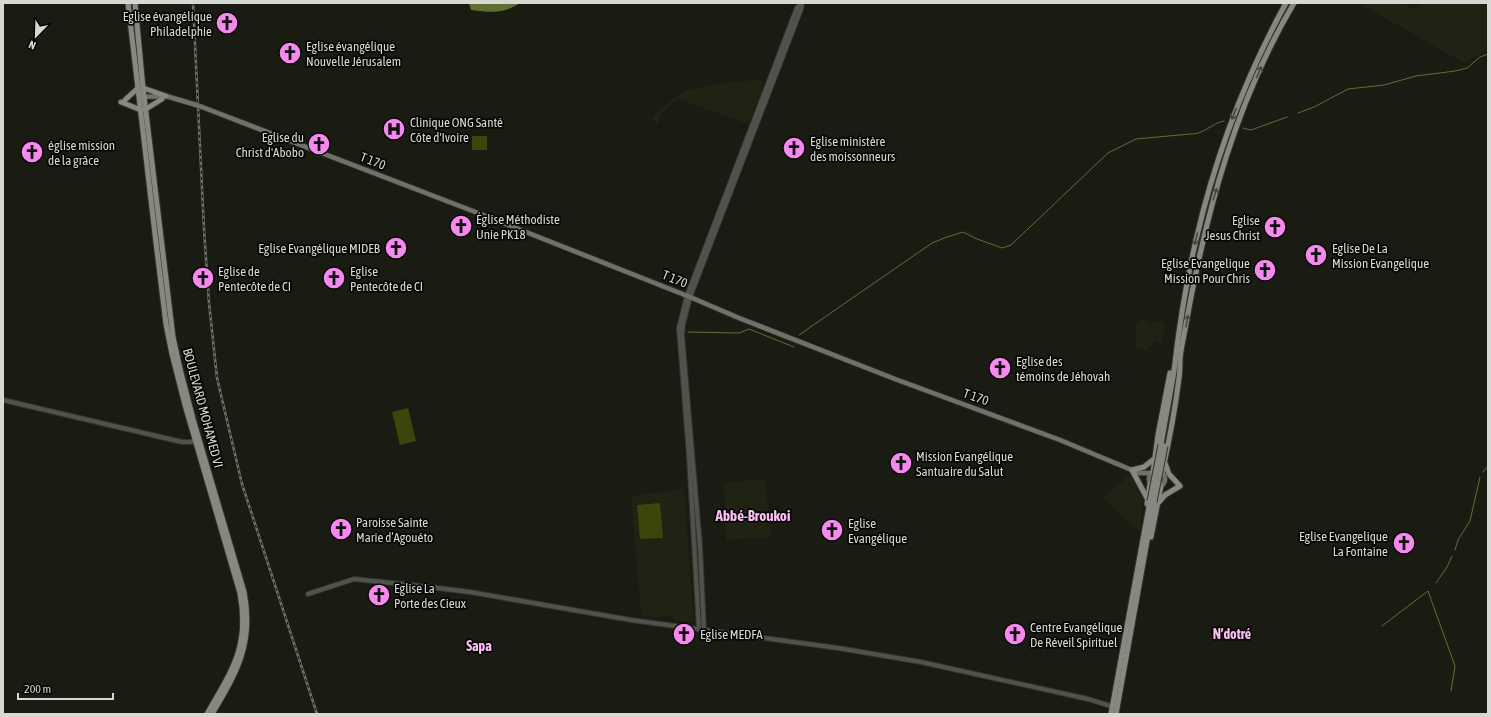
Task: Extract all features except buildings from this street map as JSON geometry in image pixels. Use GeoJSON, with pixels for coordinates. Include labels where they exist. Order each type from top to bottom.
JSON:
{"type":"FeatureCollection","features":[{"type":"Feature","properties":{"kind":"main road"},"geometry":{"type":"LineString","coordinates":[[128,3],[141,88]]}},
{"type":"Feature","properties":{"kind":"main road"},"geometry":{"type":"LineString","coordinates":[[135,3],[141,88]]}},
{"type":"Feature","properties":{"kind":"main road"},"geometry":{"type":"LineString","coordinates":[[1134,604],[1140,597],[1153,501],[1149,477],[1152,472],[1165,397],[1174,358],[1196,240],[1217,162],[1243,93],[1260,52],[1286,3]]}},
{"type":"Feature","properties":{"kind":"main road"},"geometry":{"type":"LineString","coordinates":[[1116,714],[1115,707],[1163,445],[1207,222],[1224,163],[1256,78],[1294,3]]}},
{"type":"Feature","properties":{"kind":"main road"},"geometry":{"type":"LineString","coordinates":[[141,88],[165,97]]}},
{"type":"Feature","properties":{"kind":"main road"},"geometry":{"type":"LineString","coordinates":[[141,88],[123,101],[144,110],[165,97]]}},
{"type":"Feature","properties":{"kind":"main road","name":"BOULEVARD MOHAMED VI"},"geometry":{"type":"LineString","coordinates":[[141,88],[171,325],[197,441],[240,593],[244,614],[243,638],[239,652],[226,681],[206,714]]}},
{"type":"Feature","properties":{"kind":"main road","name":"T 170"},"geometry":{"type":"LineString","coordinates":[[142,99],[165,97],[202,107],[487,216],[688,296],[739,318],[895,379],[997,416],[1139,473]]}},
{"type":"Feature","properties":{"kind":"main road"},"geometry":{"type":"LineString","coordinates":[[1163,445],[1174,370],[1174,358]]}},
{"type":"Feature","properties":{"kind":"main road"},"geometry":{"type":"LineString","coordinates":[[1153,501],[1165,480],[1162,473],[1179,377],[1180,360]]}},
{"type":"Feature","properties":{"kind":"main road","name":"BOULEVARD MOHAMED VI"},"geometry":{"type":"LineString","coordinates":[[197,441],[244,592],[247,613],[247,635],[242,655],[230,683],[212,714]]}},
{"type":"Feature","properties":{"kind":"main road"},"geometry":{"type":"LineString","coordinates":[[1153,501],[1132,470],[1144,467],[1154,459]]}},
{"type":"Feature","properties":{"kind":"main road"},"geometry":{"type":"LineString","coordinates":[[1153,501],[1180,486],[1169,474],[1165,460]]}},
{"type":"Feature","properties":{"kind":"main road"},"geometry":{"type":"LineString","coordinates":[[1139,473],[1158,471],[1162,473]]}},
{"type":"Feature","properties":{"kind":"main road"},"geometry":{"type":"LineString","coordinates":[[1139,473],[1155,487],[1161,486]]}},
{"type":"Feature","properties":{"kind":"main road"},"geometry":{"type":"LineString","coordinates":[[1111,714],[1115,707]]}},
{"type":"Feature","properties":{"kind":"street"},"geometry":{"type":"LineString","coordinates":[[699,629],[689,456],[679,328],[688,296],[797,8],[801,3]]}},
{"type":"Feature","properties":{"kind":"street"},"geometry":{"type":"LineString","coordinates":[[688,296],[682,335],[699,532],[704,630]]}},
{"type":"Feature","properties":{"kind":"street"},"geometry":{"type":"LineString","coordinates":[[3,400],[182,442],[197,441]]}},
{"type":"Feature","properties":{"kind":"street"},"geometry":{"type":"LineString","coordinates":[[308,594],[354,580],[373,580],[470,592],[592,614],[838,648],[921,662],[1088,699],[1115,707]]}},
{"type":"Feature","properties":{"kind":"shaded area"},"geometry":{"type":"Polygon","coordinates":[[[469,3],[520,3],[501,11],[490,12],[471,10],[469,3]]]}},
{"type":"Feature","properties":{"kind":"shaded area"},"geometry":{"type":"Polygon","coordinates":[[[1359,3],[1402,3],[1414,9],[1422,3],[1488,3],[1488,49],[1464,63],[1359,3]]]}},
{"type":"Feature","properties":{"kind":"shaded area"},"geometry":{"type":"Polygon","coordinates":[[[764,81],[762,91],[748,124],[681,100],[671,103],[661,115],[657,125],[652,117],[670,101],[686,90],[730,82],[764,81]]]}},
{"type":"Feature","properties":{"kind":"shaded area"},"geometry":{"type":"Polygon","coordinates":[[[472,136],[487,136],[487,150],[472,150],[472,136]]]}},
{"type":"Feature","properties":{"kind":"shaded area"},"geometry":{"type":"Polygon","coordinates":[[[1143,318],[1148,324],[1157,321],[1165,322],[1163,340],[1160,344],[1155,341],[1147,351],[1138,349],[1134,344],[1136,342],[1135,336],[1137,329],[1134,325],[1143,318]]]}},
{"type":"Feature","properties":{"kind":"shaded area"},"geometry":{"type":"Polygon","coordinates":[[[408,408],[416,441],[400,445],[392,412],[408,408]]]}},
{"type":"Feature","properties":{"kind":"shaded area"},"geometry":{"type":"Polygon","coordinates":[[[1125,473],[1133,477],[1143,494],[1140,532],[1103,498],[1123,481],[1125,473]]]}},
{"type":"Feature","properties":{"kind":"shaded area"},"geometry":{"type":"Polygon","coordinates":[[[765,479],[771,537],[726,540],[724,483],[765,479]]]}},
{"type":"Feature","properties":{"kind":"shaded area"},"geometry":{"type":"Polygon","coordinates":[[[684,489],[694,622],[692,623],[674,620],[673,615],[661,616],[660,618],[641,615],[631,496],[684,489]]]}},
{"type":"Feature","properties":{"kind":"shaded area"},"geometry":{"type":"Polygon","coordinates":[[[660,503],[663,538],[640,539],[637,505],[660,503]]]}},
{"type":"Feature","properties":{"kind":"waterway"},"geometry":{"type":"LineString","coordinates":[[1298,113],[1314,107],[1348,89],[1384,85],[1416,76],[1455,71],[1467,68],[1480,57],[1488,54]]}},
{"type":"Feature","properties":{"kind":"waterway"},"geometry":{"type":"LineString","coordinates":[[1243,128],[1251,130],[1287,117]]}},
{"type":"Feature","properties":{"kind":"waterway"},"geometry":{"type":"LineString","coordinates":[[799,335],[932,243],[963,232],[1002,248],[1011,245],[1108,153],[1136,139],[1195,134],[1224,121]]}},
{"type":"Feature","properties":{"kind":"waterway"},"geometry":{"type":"LineString","coordinates":[[688,332],[739,333],[749,329],[794,347]]}},
{"type":"Feature","properties":{"kind":"waterway"},"geometry":{"type":"LineString","coordinates":[[1483,472],[1488,466]]}},
{"type":"Feature","properties":{"kind":"waterway"},"geometry":{"type":"LineString","coordinates":[[1455,550],[1458,540],[1470,521],[1480,477]]}},
{"type":"Feature","properties":{"kind":"waterway"},"geometry":{"type":"LineString","coordinates":[[1436,583],[1447,567],[1452,556]]}},
{"type":"Feature","properties":{"kind":"waterway"},"geometry":{"type":"LineString","coordinates":[[1382,626],[1428,591],[1455,666],[1451,691]]}},
{"type":"Feature","properties":{"kind":"railway"},"geometry":{"type":"LineString","coordinates":[[193,3],[204,229],[209,303],[217,378],[242,484],[317,714]]}},
{"type":"Feature","properties":{"kind":"place","name":"Eglise évangélique Philadelphie"},"geometry":{"type":"Point","coordinates":[227,23]}},
{"type":"Feature","properties":{"kind":"place","name":"Eglise évangélique Nouvelle Jérusalem"},"geometry":{"type":"Point","coordinates":[290,53]}},
{"type":"Feature","properties":{"kind":"place","name":"Clinique ONG Santé Côte d'Ivoire"},"geometry":{"type":"Point","coordinates":[394,129]}},
{"type":"Feature","properties":{"kind":"place","name":"Eglise du Christ d'Abobo"},"geometry":{"type":"Point","coordinates":[319,144]}},
{"type":"Feature","properties":{"kind":"place","name":"Eglise ministère des moissonneurs"},"geometry":{"type":"Point","coordinates":[794,148]}},
{"type":"Feature","properties":{"kind":"place","name":"église mission de la grâce"},"geometry":{"type":"Point","coordinates":[32,152]}},
{"type":"Feature","properties":{"kind":"place","name":"Église Méthodiste Unie PK18"},"geometry":{"type":"Point","coordinates":[461,226]}},
{"type":"Feature","properties":{"kind":"place","name":"Eglise Jesus Christ"},"geometry":{"type":"Point","coordinates":[1275,227]}},
{"type":"Feature","properties":{"kind":"place","name":"Eglise Evangélique MIDEB"},"geometry":{"type":"Point","coordinates":[396,248]}},
{"type":"Feature","properties":{"kind":"place","name":"Eglise De La Mission Evangelique"},"geometry":{"type":"Point","coordinates":[1316,255]}},
{"type":"Feature","properties":{"kind":"place","name":"Eglise Evangelique Mission Pour Chris"},"geometry":{"type":"Point","coordinates":[1265,270]}},
{"type":"Feature","properties":{"kind":"place","name":"Eglise de Pentecôte de CI"},"geometry":{"type":"Point","coordinates":[203,278]}},
{"type":"Feature","properties":{"kind":"place","name":"Eglise Pentecôte de CI"},"geometry":{"type":"Point","coordinates":[334,278]}},
{"type":"Feature","properties":{"kind":"place","name":"Eglise des témoins de Jéhovah"},"geometry":{"type":"Point","coordinates":[1000,368]}},
{"type":"Feature","properties":{"kind":"place","name":"Mission Evangélique Santuaire du Salut"},"geometry":{"type":"Point","coordinates":[901,463]}},
{"type":"Feature","properties":{"kind":"place","name":"Paroisse Sainte Marie d’Agouéto"},"geometry":{"type":"Point","coordinates":[341,529]}},
{"type":"Feature","properties":{"kind":"place","name":"Eglise Evangélique"},"geometry":{"type":"Point","coordinates":[832,530]}},
{"type":"Feature","properties":{"kind":"place","name":"Eglise Evangelique La Fontaine"},"geometry":{"type":"Point","coordinates":[1404,543]}},
{"type":"Feature","properties":{"kind":"place","name":"Eglise La Porte des Cieux"},"geometry":{"type":"Point","coordinates":[379,595]}},
{"type":"Feature","properties":{"kind":"place","name":"Eglise MEDFA"},"geometry":{"type":"Point","coordinates":[684,634]}},
{"type":"Feature","properties":{"kind":"place","name":"Centre Evangélique De Réveil Spirituel"},"geometry":{"type":"Point","coordinates":[1015,634]}},
{"type":"Feature","properties":{"kind":"district","name":"Abbé-Broukoi"},"geometry":{"type":"Point","coordinates":[753,515]}},
{"type":"Feature","properties":{"kind":"district","name":"N’dotré"},"geometry":{"type":"Point","coordinates":[1232,634]}},
{"type":"Feature","properties":{"kind":"district","name":"Sapa"},"geometry":{"type":"Point","coordinates":[479,646]}}]}
